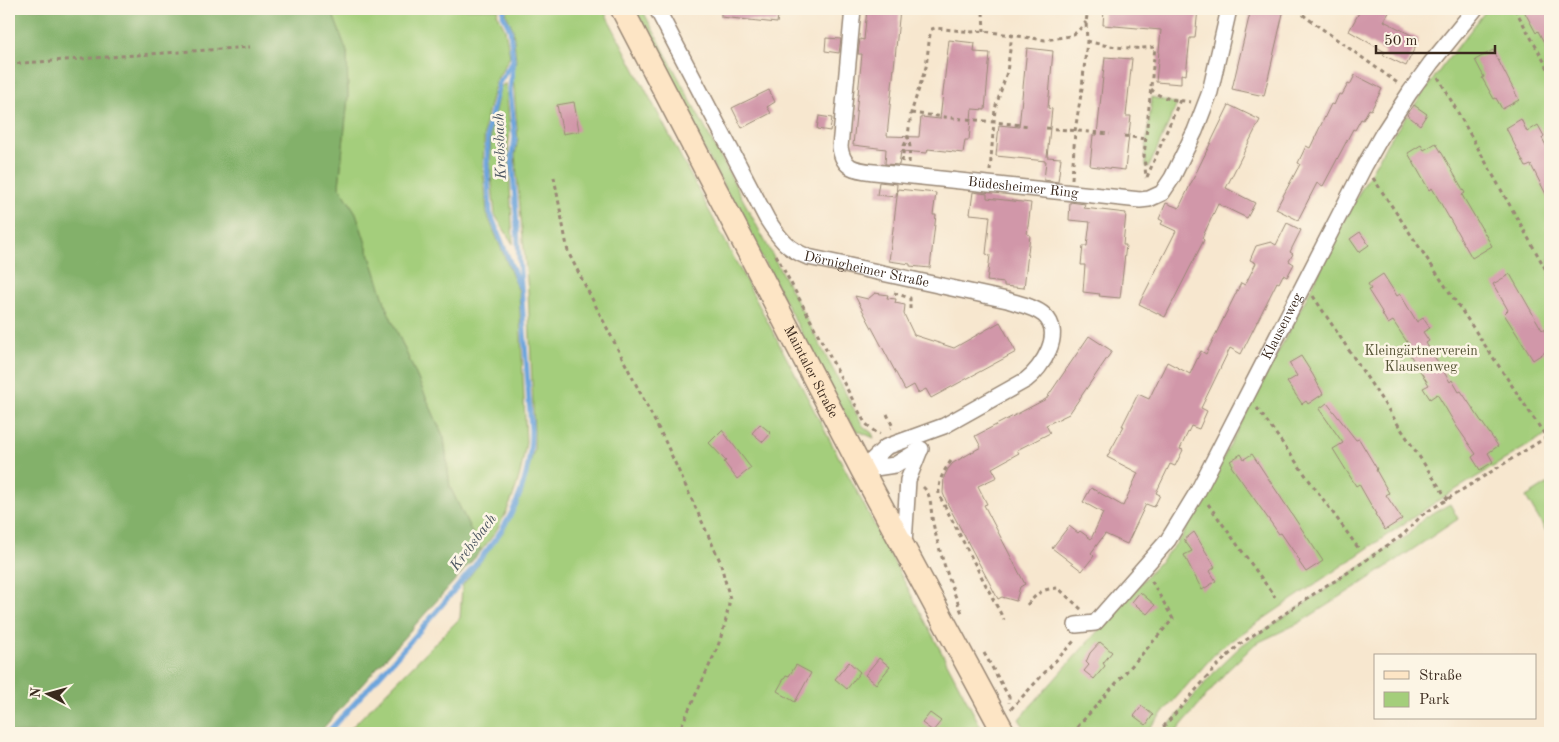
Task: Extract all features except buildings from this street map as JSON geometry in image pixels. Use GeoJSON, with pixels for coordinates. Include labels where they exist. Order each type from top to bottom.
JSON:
{"type":"FeatureCollection","features":[{"type":"Feature","properties":{"kind":"main road","name":"Maintaler Straße"},"geometry":{"type":"LineString","coordinates":[[622,9],[862,470],[1004,733]]}},
{"type":"Feature","properties":{"kind":"street","name":"Dörnigheimer Straße"},"geometry":{"type":"LineString","coordinates":[[657,9],[767,219],[777,235],[788,246],[797,253],[808,257],[1007,300],[1044,315],[1049,321],[1052,334],[1050,348],[1046,358],[1034,374],[944,426],[920,450],[895,465],[862,470]]}},
{"type":"Feature","properties":{"kind":"street","name":"Büdesheimer Ring"},"geometry":{"type":"LineString","coordinates":[[853,9],[840,147],[841,155],[849,166],[856,170],[1140,200],[1155,197],[1162,193],[1172,178],[1196,131],[1210,92],[1229,9]]}},
{"type":"Feature","properties":{"kind":"street","name":"Klausenweg"},"geometry":{"type":"LineString","coordinates":[[1087,624],[1144,568],[1178,527],[1248,396],[1382,135],[1431,63],[1475,9]]}},
{"type":"Feature","properties":{"kind":"street","name":"Dörnigheimer Straße"},"geometry":{"type":"LineString","coordinates":[[862,470],[883,440],[944,426]]}},
{"type":"Feature","properties":{"kind":"street","name":"Dörnigheimer Straße"},"geometry":{"type":"LineString","coordinates":[[904,549],[908,480],[920,450]]}},
{"type":"Feature","properties":{"kind":"path"},"geometry":{"type":"LineString","coordinates":[[1072,175],[1075,131],[1087,41],[1086,22],[1088,9]]}},
{"type":"Feature","properties":{"kind":"path"},"geometry":{"type":"LineString","coordinates":[[1298,9],[1307,18],[1410,92]]}},
{"type":"Feature","properties":{"kind":"path"},"geometry":{"type":"LineString","coordinates":[[1515,9],[1550,72]]}},
{"type":"Feature","properties":{"kind":"path"},"geometry":{"type":"LineString","coordinates":[[983,12],[984,31]]}},
{"type":"Feature","properties":{"kind":"path"},"geometry":{"type":"LineString","coordinates":[[900,175],[911,113],[926,67],[932,29],[984,31],[1045,40],[1070,36],[1078,32],[1086,22]]}},
{"type":"Feature","properties":{"kind":"path"},"geometry":{"type":"LineString","coordinates":[[990,167],[995,108],[1007,72],[1012,35]]}},
{"type":"Feature","properties":{"kind":"path"},"geometry":{"type":"LineString","coordinates":[[1087,41],[1110,46],[1140,49],[1155,47],[1144,156],[1146,178],[1182,101],[1156,94],[1151,88]]}},
{"type":"Feature","properties":{"kind":"path"},"geometry":{"type":"LineString","coordinates":[[9,64],[250,47]]}},
{"type":"Feature","properties":{"kind":"path"},"geometry":{"type":"LineString","coordinates":[[1431,63],[1550,277]]}},
{"type":"Feature","properties":{"kind":"path"},"geometry":{"type":"LineString","coordinates":[[911,113],[962,119]]}},
{"type":"Feature","properties":{"kind":"path"},"geometry":{"type":"LineString","coordinates":[[967,119],[1030,126]]}},
{"type":"Feature","properties":{"kind":"path"},"geometry":{"type":"LineString","coordinates":[[1046,128],[1110,134]]}},
{"type":"Feature","properties":{"kind":"path"},"geometry":{"type":"LineString","coordinates":[[908,136],[910,160]]}},
{"type":"Feature","properties":{"kind":"path"},"geometry":{"type":"LineString","coordinates":[[1124,136],[1146,138]]}},
{"type":"Feature","properties":{"kind":"path"},"geometry":{"type":"LineString","coordinates":[[1158,733],[1216,667],[1240,644],[1404,534],[1422,514],[1448,500],[1548,437],[1365,166]]}},
{"type":"Feature","properties":{"kind":"path"},"geometry":{"type":"LineString","coordinates":[[554,177],[568,252],[666,441],[720,561],[730,599],[717,649],[678,733]]}},
{"type":"Feature","properties":{"kind":"path"},"geometry":{"type":"LineString","coordinates":[[778,260],[865,423],[883,440],[893,427],[887,414]]}},
{"type":"Feature","properties":{"kind":"path"},"geometry":{"type":"LineString","coordinates":[[1304,284],[1448,500]]}},
{"type":"Feature","properties":{"kind":"path"},"geometry":{"type":"LineString","coordinates":[[893,292],[910,298],[910,308]]}},
{"type":"Feature","properties":{"kind":"path"},"geometry":{"type":"LineString","coordinates":[[1248,396],[1359,550]]}},
{"type":"Feature","properties":{"kind":"path"},"geometry":{"type":"LineString","coordinates":[[951,461],[943,473],[939,486],[939,495],[1004,620]]}},
{"type":"Feature","properties":{"kind":"path"},"geometry":{"type":"LineString","coordinates":[[908,480],[925,488],[930,495],[930,511],[939,552],[965,619]]}},
{"type":"Feature","properties":{"kind":"path"},"geometry":{"type":"LineString","coordinates":[[1198,491],[1275,596]]}},
{"type":"Feature","properties":{"kind":"path"},"geometry":{"type":"LineString","coordinates":[[1072,733],[1172,619],[1144,568]]}},
{"type":"Feature","properties":{"kind":"path"},"geometry":{"type":"LineString","coordinates":[[983,650],[1009,698],[1008,713],[1087,624],[1058,588],[1047,588],[1038,593],[1027,605]]}},
{"type":"Feature","properties":{"kind":"green space"},"geometry":{"type":"Polygon","coordinates":[[[9,9],[331,9],[347,52],[348,97],[339,186],[356,213],[387,309],[444,438],[450,487],[481,551],[319,733],[9,733],[9,9]]]}},
{"type":"Feature","properties":{"kind":"green space"},"geometry":{"type":"Polygon","coordinates":[[[331,9],[499,9],[497,13],[505,29],[510,57],[496,81],[485,124],[483,164],[487,214],[519,292],[526,442],[520,475],[509,506],[497,529],[481,551],[450,487],[444,438],[387,309],[356,213],[339,186],[348,97],[347,52],[331,9]]]}},
{"type":"Feature","properties":{"kind":"green space"},"geometry":{"type":"Polygon","coordinates":[[[508,9],[603,9],[984,733],[346,733],[460,618],[462,586],[503,532],[522,494],[534,449],[528,291],[515,155],[518,139],[513,77],[516,60],[513,29],[506,14],[508,9]]]}},
{"type":"Feature","properties":{"kind":"green space"},"geometry":{"type":"Polygon","coordinates":[[[630,9],[642,9],[863,426],[872,433],[874,438],[856,430],[845,415],[630,9]]]}},
{"type":"Feature","properties":{"kind":"green space","name":"Kleingärtnerverein Klausenweg"},"geometry":{"type":"Polygon","coordinates":[[[1487,9],[1550,9],[1550,432],[1439,500],[1219,649],[1145,733],[1028,733],[1019,719],[1182,537],[1313,285],[1343,222],[1388,142],[1487,9]]]}},
{"type":"Feature","properties":{"kind":"green space"},"geometry":{"type":"Polygon","coordinates":[[[506,83],[510,132],[508,146],[513,244],[495,215],[490,165],[491,130],[500,87],[506,83]]]}},
{"type":"Feature","properties":{"kind":"green space"},"geometry":{"type":"Polygon","coordinates":[[[1152,97],[1177,104],[1149,167],[1146,167],[1145,154],[1152,97]]]}},
{"type":"Feature","properties":{"kind":"green space"},"geometry":{"type":"Polygon","coordinates":[[[1550,482],[1550,538],[1526,497],[1550,482]]]}},
{"type":"Feature","properties":{"kind":"green space"},"geometry":{"type":"Polygon","coordinates":[[[1450,504],[1458,519],[1299,623],[1255,644],[1226,672],[1175,733],[1162,733],[1218,668],[1242,645],[1407,536],[1424,518],[1450,504]]]}},
{"type":"Feature","properties":{"kind":"waterway","name":"Krebsbach"},"geometry":{"type":"LineString","coordinates":[[327,733],[412,639],[488,549],[511,514],[520,494],[526,473],[530,452],[531,430],[512,155],[515,138],[510,90],[513,60],[510,29],[503,15],[504,9]]}},
{"type":"Feature","properties":{"kind":"waterway","name":"Krebsbach"},"geometry":{"type":"LineString","coordinates":[[512,62],[499,83],[488,129],[487,165],[490,213],[520,287]]}}]}
